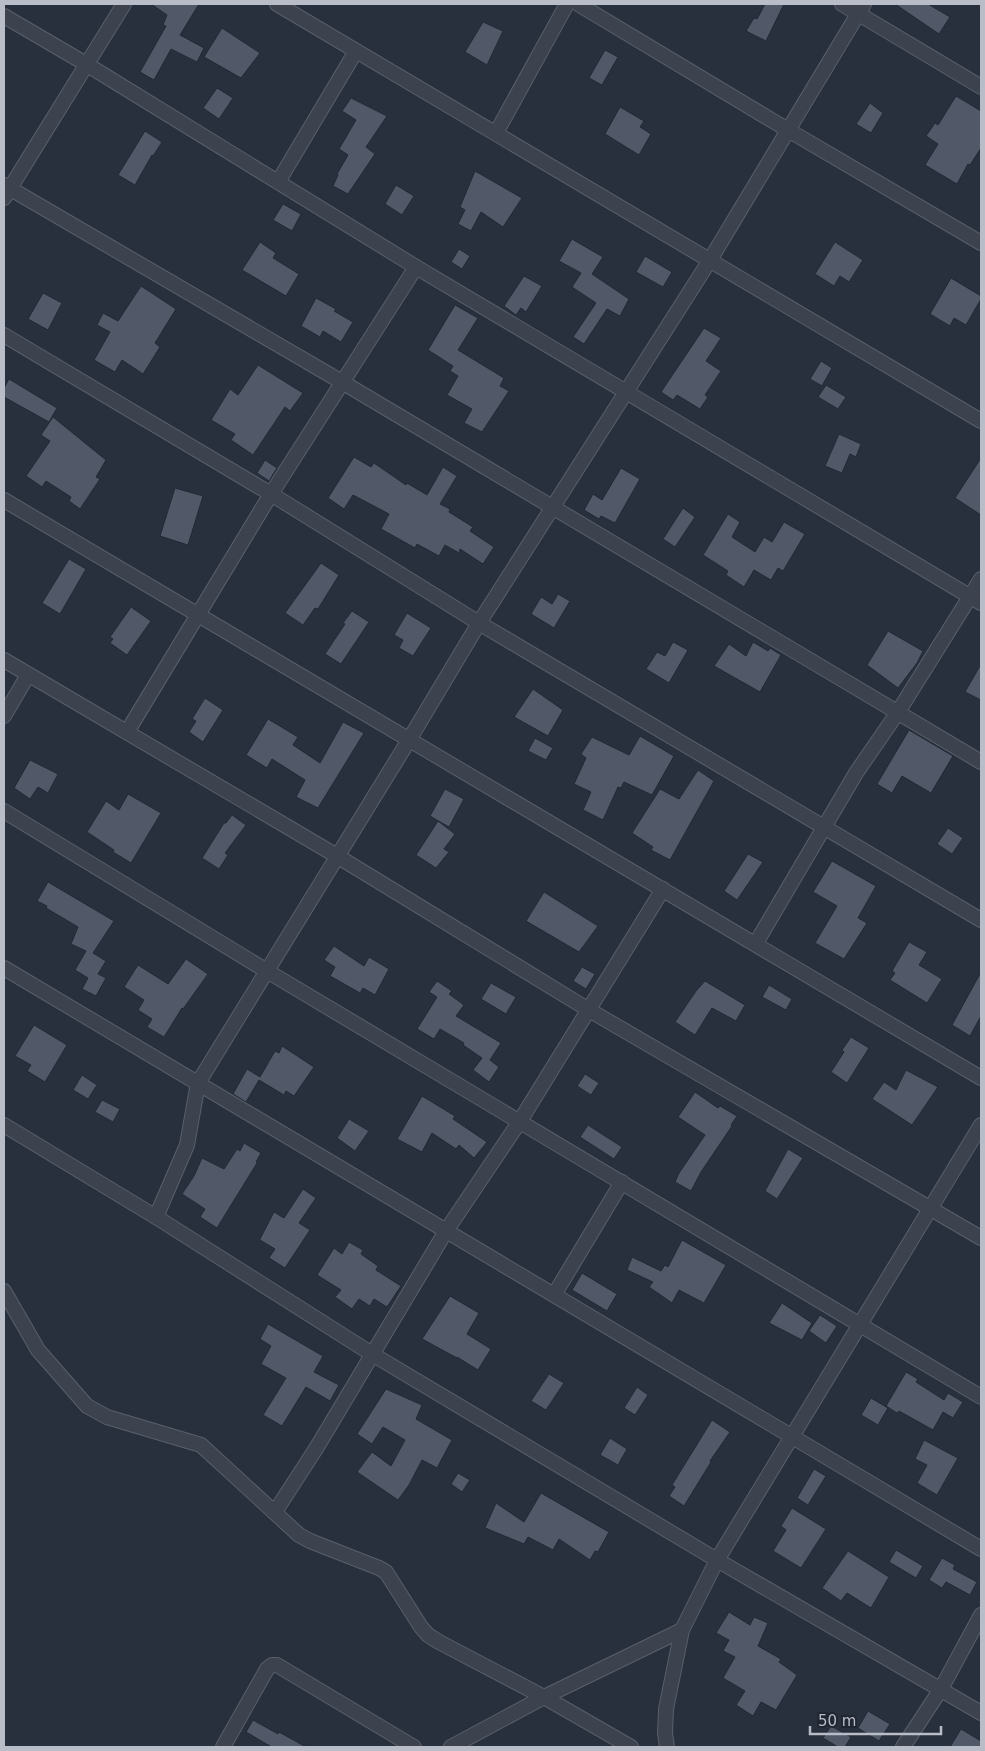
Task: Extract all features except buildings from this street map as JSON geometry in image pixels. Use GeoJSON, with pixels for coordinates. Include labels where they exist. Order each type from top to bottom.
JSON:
{"type":"FeatureCollection","features":[{"type":"Feature","properties":{"kind":"street"},"geometry":{"type":"LineString","coordinates":[[124,4],[6,190],[342,382],[981,762]]}},
{"type":"Feature","properties":{"kind":"street"},"geometry":{"type":"LineString","coordinates":[[277,4],[981,421]]}},
{"type":"Feature","properties":{"kind":"street"},"geometry":{"type":"LineString","coordinates":[[496,133],[567,4]]}},
{"type":"Feature","properties":{"kind":"street"},"geometry":{"type":"LineString","coordinates":[[578,4],[981,243]]}},
{"type":"Feature","properties":{"kind":"street"},"geometry":{"type":"LineString","coordinates":[[842,4],[861,8],[981,87]]}},
{"type":"Feature","properties":{"kind":"street"},"geometry":{"type":"LineString","coordinates":[[156,1217],[187,1145],[198,1084],[479,623],[710,260],[861,8]]}},
{"type":"Feature","properties":{"kind":"street"},"geometry":{"type":"LineString","coordinates":[[4,16],[86,64],[416,267],[976,600]]}},
{"type":"Feature","properties":{"kind":"street"},"geometry":{"type":"LineString","coordinates":[[278,182],[356,51]]}},
{"type":"Feature","properties":{"kind":"street"},"geometry":{"type":"LineString","coordinates":[[127,732],[270,494],[416,267]]}},
{"type":"Feature","properties":{"kind":"street"},"geometry":{"type":"LineString","coordinates":[[4,335],[270,494],[479,623],[981,920]]}},
{"type":"Feature","properties":{"kind":"street"},"geometry":{"type":"LineString","coordinates":[[4,500],[756,943],[981,1078]]}},
{"type":"Feature","properties":{"kind":"street"},"geometry":{"type":"LineString","coordinates":[[756,943],[856,773],[976,600],[981,579]]}},
{"type":"Feature","properties":{"kind":"street"},"geometry":{"type":"LineString","coordinates":[[4,660],[338,856],[589,1010],[981,1238]]}},
{"type":"Feature","properties":{"kind":"street"},"geometry":{"type":"LineString","coordinates":[[4,716],[28,675]]}},
{"type":"Feature","properties":{"kind":"street"},"geometry":{"type":"LineString","coordinates":[[4,811],[981,1397]]}},
{"type":"Feature","properties":{"kind":"street"},"geometry":{"type":"LineString","coordinates":[[275,1512],[317,1447],[446,1231],[520,1121],[663,889]]}},
{"type":"Feature","properties":{"kind":"street"},"geometry":{"type":"LineString","coordinates":[[4,968],[981,1550]]}},
{"type":"Feature","properties":{"kind":"street"},"geometry":{"type":"LineString","coordinates":[[4,1125],[156,1217],[372,1354],[717,1560],[981,1713]]}},
{"type":"Feature","properties":{"kind":"street"},"geometry":{"type":"LineString","coordinates":[[668,1747],[665,1733],[666,1709],[682,1630],[717,1560],[932,1209],[981,1125]]}},
{"type":"Feature","properties":{"kind":"street"},"geometry":{"type":"LineString","coordinates":[[554,1295],[622,1182]]}},
{"type":"Feature","properties":{"kind":"street"},"geometry":{"type":"LineString","coordinates":[[4,1291],[38,1350],[87,1406],[107,1418],[201,1445],[300,1535],[310,1541],[386,1572],[428,1635],[544,1697],[631,1747]]}},
{"type":"Feature","properties":{"kind":"street"},"geometry":{"type":"LineString","coordinates":[[904,1747],[941,1689],[981,1615]]}},
{"type":"Feature","properties":{"kind":"street"},"geometry":{"type":"LineString","coordinates":[[451,1747],[544,1697],[682,1630]]}},
{"type":"Feature","properties":{"kind":"street"},"geometry":{"type":"LineString","coordinates":[[223,1747],[266,1669],[272,1665],[278,1665],[414,1747]]}}]}
